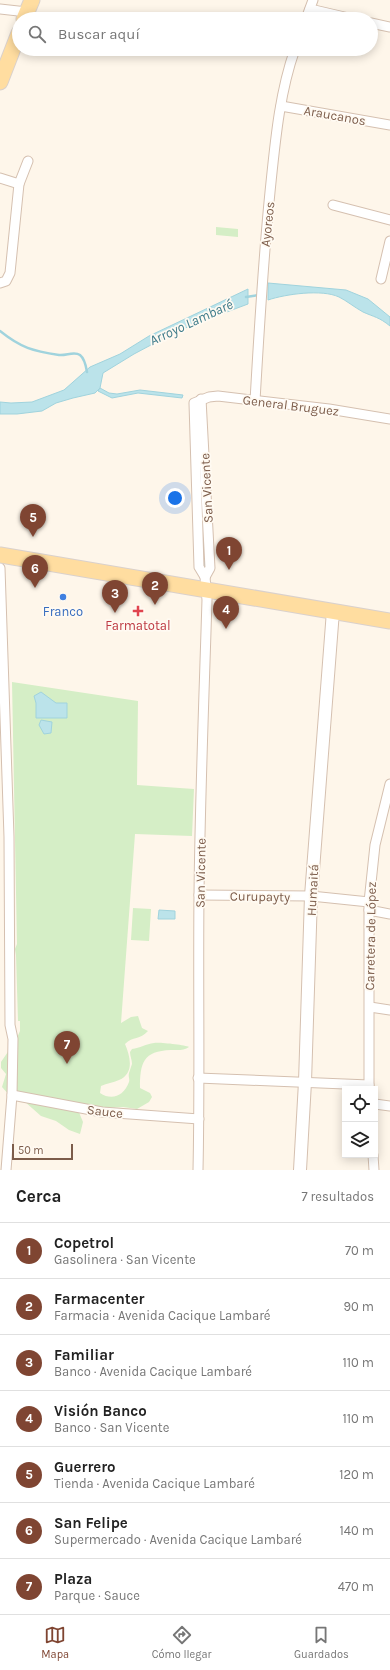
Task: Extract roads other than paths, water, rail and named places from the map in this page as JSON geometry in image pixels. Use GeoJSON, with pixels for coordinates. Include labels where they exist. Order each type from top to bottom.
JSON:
{"type":"FeatureCollection","features":[{"type":"Feature","properties":{"kind":"main road"},"geometry":{"type":"LineString","coordinates":[[0,82],[12,51]]}},
{"type":"Feature","properties":{"kind":"main road"},"geometry":{"type":"LineString","coordinates":[[0,555],[206,589],[390,629]]}},
{"type":"Feature","properties":{"kind":"main road"},"geometry":{"type":"LineString","coordinates":[[0,567],[97,580],[206,589]]}},
{"type":"Feature","properties":{"kind":"main road"},"geometry":{"type":"LineString","coordinates":[[332,616],[390,621]]}},
{"type":"Feature","properties":{"kind":"street"},"geometry":{"type":"LineString","coordinates":[[311,4],[334,12]]}},
{"type":"Feature","properties":{"kind":"street"},"geometry":{"type":"LineString","coordinates":[[0,8],[28,10]]}},
{"type":"Feature","properties":{"kind":"street"},"geometry":{"type":"LineString","coordinates":[[378,24],[390,27]]}},
{"type":"Feature","properties":{"kind":"street","name":"Ayoreos"},"geometry":{"type":"LineString","coordinates":[[255,401],[261,279],[273,163],[287,72],[293,56]]}},
{"type":"Feature","properties":{"kind":"street","name":"Araucanos"},"geometry":{"type":"LineString","coordinates":[[281,106],[390,125]]}},
{"type":"Feature","properties":{"kind":"street"},"geometry":{"type":"LineString","coordinates":[[3,282],[10,274],[19,184],[28,161]]}},
{"type":"Feature","properties":{"kind":"street"},"geometry":{"type":"LineString","coordinates":[[0,178],[19,184]]}},
{"type":"Feature","properties":{"kind":"street"},"geometry":{"type":"LineString","coordinates":[[334,205],[390,220]]}},
{"type":"Feature","properties":{"kind":"street"},"geometry":{"type":"LineString","coordinates":[[381,278],[390,241]]}},
{"type":"Feature","properties":{"kind":"street","name":"General Bruguez"},"geometry":{"type":"LineString","coordinates":[[197,401],[218,396],[329,409],[390,419]]}},
{"type":"Feature","properties":{"kind":"street","name":"San Vicente"},"geometry":{"type":"LineString","coordinates":[[197,401],[210,568],[206,589],[199,894],[198,1170]]}},
{"type":"Feature","properties":{"kind":"street"},"geometry":{"type":"LineString","coordinates":[[0,567],[10,1025],[13,1039],[12,1095],[6,1170]]}},
{"type":"Feature","properties":{"kind":"street","name":"Humaitá"},"geometry":{"type":"LineString","coordinates":[[300,1170],[305,1082],[311,896],[332,616]]}},
{"type":"Feature","properties":{"kind":"street","name":"Carretera de López"},"geometry":{"type":"LineString","coordinates":[[369,1086],[369,906],[375,845],[386,818],[390,784]]}},
{"type":"Feature","properties":{"kind":"street","name":"Curupayty"},"geometry":{"type":"LineString","coordinates":[[199,894],[311,896],[369,906],[390,914]]}},
{"type":"Feature","properties":{"kind":"street"},"geometry":{"type":"LineString","coordinates":[[370,1007],[390,1010]]}},
{"type":"Feature","properties":{"kind":"street"},"geometry":{"type":"LineString","coordinates":[[0,1025],[10,1025]]}},
{"type":"Feature","properties":{"kind":"street"},"geometry":{"type":"LineString","coordinates":[[198,1078],[305,1082],[356,1086]]}},
{"type":"Feature","properties":{"kind":"street","name":"Sauce"},"geometry":{"type":"LineString","coordinates":[[12,1095],[102,1112],[199,1119]]}},
{"type":"Feature","properties":{"kind":"street"},"geometry":{"type":"LineString","coordinates":[[378,1104],[390,1106]]}},
{"type":"Feature","properties":{"kind":"street"},"geometry":{"type":"LineString","coordinates":[[373,1158],[374,1170]]}},
{"type":"Feature","properties":{"kind":"water"},"geometry":{"type":"Polygon","coordinates":[[[268,283],[346,290],[368,299],[390,317],[390,326],[339,297],[323,293],[304,293],[268,300],[268,283]]]}},
{"type":"Feature","properties":{"kind":"water"},"geometry":{"type":"Polygon","coordinates":[[[248,289],[248,304],[192,325],[134,354],[103,373],[100,388],[95,393],[56,403],[42,411],[17,414],[0,414],[0,402],[32,402],[64,390],[90,367],[120,354],[149,336],[248,289]]]}},
{"type":"Feature","properties":{"kind":"water"},"geometry":{"type":"Polygon","coordinates":[[[100,388],[109,393],[117,394],[140,390],[183,395],[182,398],[138,393],[112,398],[98,391],[100,388]]]}},
{"type":"Feature","properties":{"kind":"water"},"geometry":{"type":"Polygon","coordinates":[[[41,692],[56,703],[67,703],[67,718],[36,718],[36,703],[34,696],[41,692]]]}},
{"type":"Feature","properties":{"kind":"water"},"geometry":{"type":"Polygon","coordinates":[[[41,720],[52,722],[51,733],[44,734],[39,725],[41,720]]]}},
{"type":"Feature","properties":{"kind":"water"},"geometry":{"type":"Polygon","coordinates":[[[159,910],[175,911],[175,919],[158,919],[159,910]]]}},
{"type":"Feature","properties":{"kind":"waterway","name":"Arroyo Lambaré"},"geometry":{"type":"LineString","coordinates":[[246,297],[259,295]]}},
{"type":"Feature","properties":{"kind":"waterway"},"geometry":{"type":"LineString","coordinates":[[0,331],[21,345],[34,350],[59,355],[78,354],[82,357],[86,365],[87,372]]}},
{"type":"Feature","properties":{"kind":"waterway"},"geometry":{"type":"LineString","coordinates":[[204,541],[204,567]]}},
{"type":"Feature","properties":{"kind":"place","name":"Guerrero"},"geometry":{"type":"Point","coordinates":[33,537]}},
{"type":"Feature","properties":{"kind":"place","name":"Copetrol"},"geometry":{"type":"Point","coordinates":[229,570]}},
{"type":"Feature","properties":{"kind":"place","name":"San Felipe"},"geometry":{"type":"Point","coordinates":[35,588]}},
{"type":"Feature","properties":{"kind":"place","name":"Franco"},"geometry":{"type":"Point","coordinates":[63,597]}},
{"type":"Feature","properties":{"kind":"place","name":"Farmacenter"},"geometry":{"type":"Point","coordinates":[155,605]}},
{"type":"Feature","properties":{"kind":"place","name":"Farmatotal"},"geometry":{"type":"Point","coordinates":[138,611]}},
{"type":"Feature","properties":{"kind":"place","name":"Familiar"},"geometry":{"type":"Point","coordinates":[115,613]}},
{"type":"Feature","properties":{"kind":"place","name":"Visión Banco"},"geometry":{"type":"Point","coordinates":[226,629]}},
{"type":"Feature","properties":{"kind":"place","name":"Plaza"},"geometry":{"type":"Point","coordinates":[67,1064]}}]}
